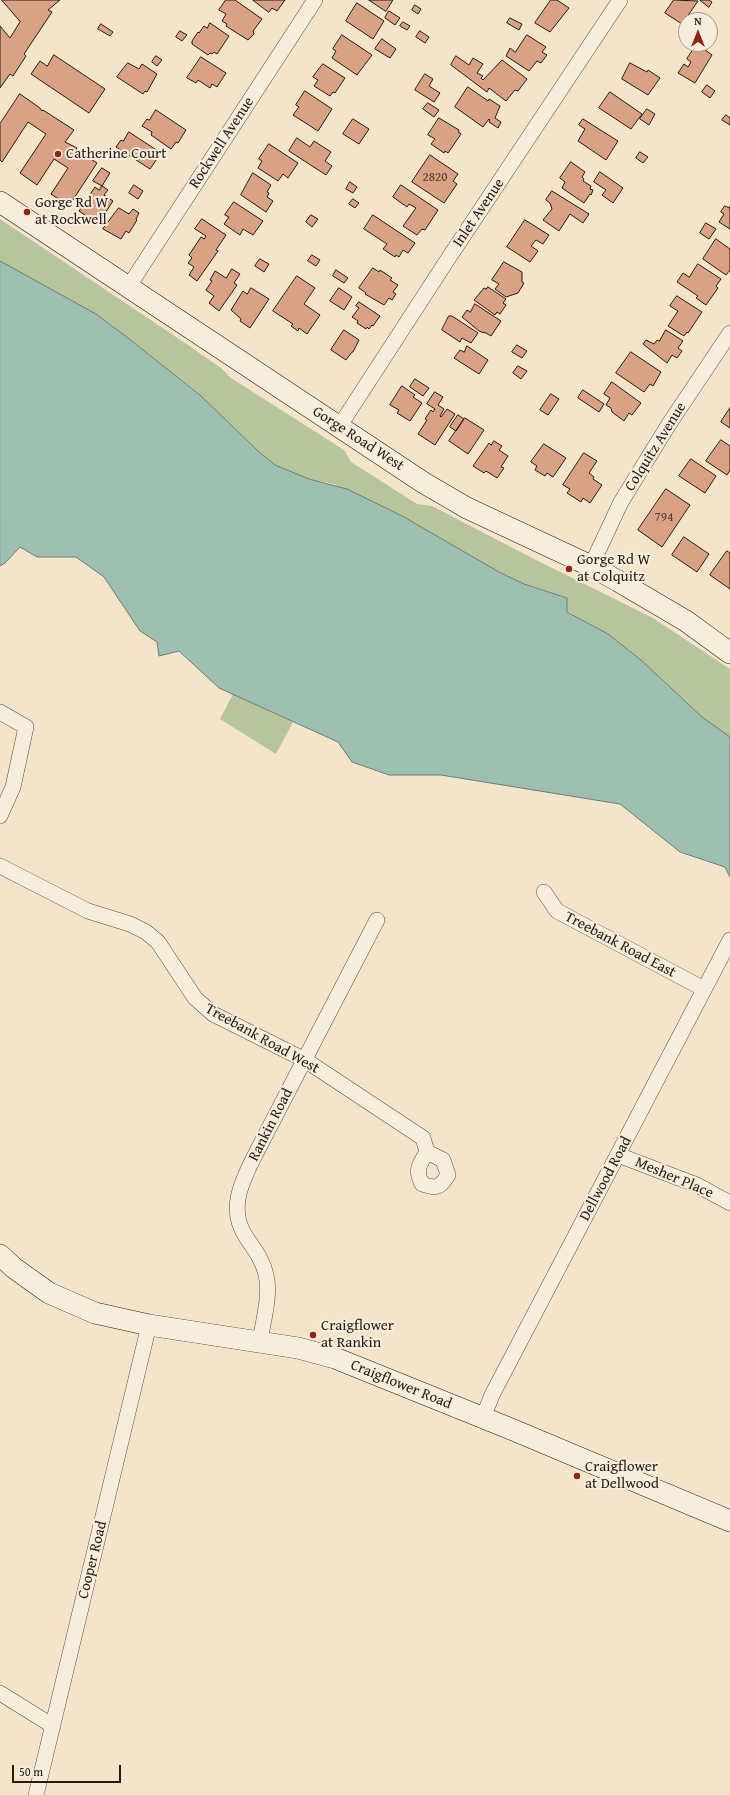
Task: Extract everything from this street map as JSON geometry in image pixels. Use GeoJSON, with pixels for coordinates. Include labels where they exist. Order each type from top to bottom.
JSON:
{"type":"FeatureCollection","features":[{"type":"Feature","properties":{"kind":"main road","name":"Gorge Road West"},"geometry":{"type":"LineString","coordinates":[[0,202],[129,286],[424,483],[467,508],[591,566],[686,622],[730,653]]}},
{"type":"Feature","properties":{"kind":"main road","name":"Craigflower Road"},"geometry":{"type":"LineString","coordinates":[[0,1256],[49,1293],[95,1313],[149,1325],[298,1348],[335,1358],[730,1521]]}},
{"type":"Feature","properties":{"kind":"street","name":"Rockwell Avenue"},"geometry":{"type":"LineString","coordinates":[[129,286],[315,0]]}},
{"type":"Feature","properties":{"kind":"street","name":"Inlet Avenue"},"geometry":{"type":"LineString","coordinates":[[339,427],[448,258],[620,0]]}},
{"type":"Feature","properties":{"kind":"street","name":"Colquitz Avenue"},"geometry":{"type":"LineString","coordinates":[[591,566],[620,502],[669,424],[730,333]]}},
{"type":"Feature","properties":{"kind":"street"},"geometry":{"type":"LineString","coordinates":[[0,712],[26,727],[13,787],[0,816]]}},
{"type":"Feature","properties":{"kind":"street","name":"Treebank Road West"},"geometry":{"type":"LineString","coordinates":[[0,866],[88,911],[130,924],[146,932],[158,942],[195,998],[204,1008],[213,1014],[305,1060],[423,1138],[427,1152]]}},
{"type":"Feature","properties":{"kind":"street","name":"Treebank Road East"},"geometry":{"type":"LineString","coordinates":[[544,892],[557,911],[704,989]]}},
{"type":"Feature","properties":{"kind":"street","name":"Rankin Road"},"geometry":{"type":"LineString","coordinates":[[260,1341],[268,1283],[261,1259],[242,1231],[240,1224],[237,1197],[241,1182],[377,920]]}},
{"type":"Feature","properties":{"kind":"street","name":"Dellwood Road"},"geometry":{"type":"LineString","coordinates":[[483,1418],[492,1395],[730,940]]}},
{"type":"Feature","properties":{"kind":"street","name":"Mesher Place"},"geometry":{"type":"LineString","coordinates":[[618,1155],[697,1185],[730,1203]]}},
{"type":"Feature","properties":{"kind":"street","name":"Cooper Road"},"geometry":{"type":"LineString","coordinates":[[36,1795],[149,1325]]}},
{"type":"Feature","properties":{"kind":"street"},"geometry":{"type":"LineString","coordinates":[[0,1693],[52,1726]]}},
{"type":"Feature","properties":{"kind":"shaded area"},"geometry":{"type":"Polygon","coordinates":[[[0,219],[191,347],[221,368],[231,378],[344,450],[351,462],[417,504],[432,506],[653,618],[730,669],[730,737],[702,717],[641,660],[608,634],[567,611],[550,592],[524,584],[499,572],[404,517],[334,484],[309,479],[275,465],[258,451],[196,391],[96,314],[0,261],[0,219]]]}},
{"type":"Feature","properties":{"kind":"shaded area"},"geometry":{"type":"Polygon","coordinates":[[[0,261],[96,314],[200,395],[258,451],[275,465],[309,479],[347,489],[404,517],[499,572],[524,584],[567,598],[567,612],[608,634],[641,660],[702,717],[730,737],[730,877],[725,867],[680,852],[620,804],[441,775],[389,775],[352,762],[338,742],[219,688],[179,651],[159,656],[157,642],[140,631],[104,577],[76,557],[37,557],[20,547],[5,563],[0,566],[0,261]]]}},
{"type":"Feature","properties":{"kind":"shaded area"},"geometry":{"type":"Polygon","coordinates":[[[233,694],[293,722],[276,754],[220,719],[233,694]]]}},
{"type":"Feature","properties":{"kind":"building"},"geometry":{"type":"Polygon","coordinates":[[[2,0],[60,0],[48,10],[52,12],[24,54],[26,56],[13,76],[10,74],[0,88],[0,26],[10,38],[20,22],[2,0]]]}},
{"type":"Feature","properties":{"kind":"building"},"geometry":{"type":"Polygon","coordinates":[[[226,0],[235,0],[262,19],[253,31],[254,34],[248,40],[226,26],[227,24],[222,21],[226,14],[219,10],[226,0]]]}},
{"type":"Feature","properties":{"kind":"building"},"geometry":{"type":"Polygon","coordinates":[[[253,0],[285,0],[277,11],[272,8],[269,12],[253,0]]]}},
{"type":"Feature","properties":{"kind":"building"},"geometry":{"type":"Polygon","coordinates":[[[369,0],[393,0],[386,11],[369,0]]]}},
{"type":"Feature","properties":{"kind":"building"},"geometry":{"type":"Polygon","coordinates":[[[551,0],[557,0],[569,8],[550,32],[535,23],[551,0]]]}},
{"type":"Feature","properties":{"kind":"building"},"geometry":{"type":"Polygon","coordinates":[[[674,0],[698,1],[690,12],[678,12],[678,21],[665,13],[674,0]]]}},
{"type":"Feature","properties":{"kind":"building"},"geometry":{"type":"Polygon","coordinates":[[[700,0],[709,0],[712,2],[709,7],[700,0]]]}},
{"type":"Feature","properties":{"kind":"building"},"geometry":{"type":"Polygon","coordinates":[[[357,3],[384,21],[373,39],[346,21],[357,3]]]}},
{"type":"Feature","properties":{"kind":"building"},"geometry":{"type":"Polygon","coordinates":[[[415,5],[421,9],[418,14],[412,10],[415,5]]]}},
{"type":"Feature","properties":{"kind":"building"},"geometry":{"type":"Polygon","coordinates":[[[389,11],[400,18],[395,25],[385,18],[389,11]]]}},
{"type":"Feature","properties":{"kind":"building"},"geometry":{"type":"Polygon","coordinates":[[[510,18],[522,24],[519,30],[507,23],[510,18]]]}},
{"type":"Feature","properties":{"kind":"building"},"geometry":{"type":"Polygon","coordinates":[[[403,22],[410,26],[407,30],[400,26],[403,22]]]}},
{"type":"Feature","properties":{"kind":"building"},"geometry":{"type":"Polygon","coordinates":[[[210,23],[229,36],[217,54],[214,52],[208,55],[192,44],[192,41],[204,26],[207,28],[210,23]]]}},
{"type":"Feature","properties":{"kind":"building"},"geometry":{"type":"Polygon","coordinates":[[[101,24],[113,32],[110,36],[98,29],[101,24]]]}},
{"type":"Feature","properties":{"kind":"building"},"geometry":{"type":"Polygon","coordinates":[[[180,31],[187,35],[182,41],[176,37],[180,31]]]}},
{"type":"Feature","properties":{"kind":"building"},"geometry":{"type":"Polygon","coordinates":[[[420,31],[429,37],[425,43],[416,37],[420,31]]]}},
{"type":"Feature","properties":{"kind":"building"},"geometry":{"type":"Polygon","coordinates":[[[342,35],[372,55],[357,75],[332,58],[336,51],[333,49],[342,35]]]}},
{"type":"Feature","properties":{"kind":"building"},"geometry":{"type":"Polygon","coordinates":[[[527,35],[546,47],[542,52],[547,55],[541,63],[537,61],[529,71],[506,56],[510,48],[515,52],[527,35]]]}},
{"type":"Feature","properties":{"kind":"building"},"geometry":{"type":"Polygon","coordinates":[[[382,39],[396,49],[390,58],[375,49],[382,39]]]}},
{"type":"Feature","properties":{"kind":"building"},"geometry":{"type":"Polygon","coordinates":[[[692,52],[708,52],[712,55],[695,83],[678,73],[684,64],[688,67],[691,62],[687,59],[692,52]]]}},
{"type":"Feature","properties":{"kind":"building"},"geometry":{"type":"Polygon","coordinates":[[[54,55],[105,89],[89,113],[31,74],[40,61],[47,66],[54,55]]]}},
{"type":"Feature","properties":{"kind":"building"},"geometry":{"type":"Polygon","coordinates":[[[156,56],[162,60],[157,66],[152,62],[156,56]]]}},
{"type":"Feature","properties":{"kind":"building"},"geometry":{"type":"Polygon","coordinates":[[[456,56],[469,65],[473,58],[483,64],[477,73],[483,76],[481,78],[483,80],[502,60],[527,79],[518,91],[515,90],[506,101],[489,88],[487,92],[451,65],[456,56]]]}},
{"type":"Feature","properties":{"kind":"building"},"geometry":{"type":"Polygon","coordinates":[[[201,57],[226,73],[217,87],[212,84],[210,88],[198,80],[196,83],[187,78],[201,57]]]}},
{"type":"Feature","properties":{"kind":"building"},"geometry":{"type":"Polygon","coordinates":[[[128,63],[139,69],[142,64],[157,74],[147,92],[145,91],[143,94],[117,77],[128,63]]]}},
{"type":"Feature","properties":{"kind":"building"},"geometry":{"type":"Polygon","coordinates":[[[630,63],[647,72],[648,70],[660,78],[648,95],[622,79],[630,63]]]}},
{"type":"Feature","properties":{"kind":"building"},"geometry":{"type":"Polygon","coordinates":[[[323,64],[345,78],[335,93],[333,92],[330,96],[314,86],[318,80],[313,77],[323,64]]]}},
{"type":"Feature","properties":{"kind":"building"},"geometry":{"type":"Polygon","coordinates":[[[425,74],[433,79],[429,86],[440,93],[434,102],[415,90],[425,74]]]}},
{"type":"Feature","properties":{"kind":"building"},"geometry":{"type":"Polygon","coordinates":[[[707,85],[715,91],[710,98],[702,92],[707,85]]]}},
{"type":"Feature","properties":{"kind":"building"},"geometry":{"type":"Polygon","coordinates":[[[468,87],[488,101],[489,99],[500,106],[495,118],[501,122],[498,128],[489,122],[489,119],[483,127],[455,107],[468,87]]]}},
{"type":"Feature","properties":{"kind":"building"},"geometry":{"type":"Polygon","coordinates":[[[305,91],[332,109],[318,131],[293,115],[299,107],[296,105],[305,91]]]}},
{"type":"Feature","properties":{"kind":"building"},"geometry":{"type":"Polygon","coordinates":[[[610,92],[642,114],[631,129],[599,108],[610,92]]]}},
{"type":"Feature","properties":{"kind":"building","name":"Catherine Court"},"geometry":{"type":"Polygon","coordinates":[[[20,94],[42,111],[43,110],[74,130],[65,142],[77,148],[76,149],[97,163],[69,206],[51,194],[68,168],[54,159],[37,185],[20,173],[46,134],[28,122],[2,162],[0,160],[0,124],[20,94]]]}},
{"type":"Feature","properties":{"kind":"building"},"geometry":{"type":"Polygon","coordinates":[[[428,103],[439,110],[434,117],[423,109],[428,103]]]}},
{"type":"Feature","properties":{"kind":"building"},"geometry":{"type":"Polygon","coordinates":[[[647,109],[655,114],[649,125],[640,119],[647,109]]]}},
{"type":"Feature","properties":{"kind":"building"},"geometry":{"type":"Polygon","coordinates":[[[156,110],[186,130],[178,143],[176,142],[171,149],[151,135],[152,132],[142,126],[147,119],[149,120],[156,110]]]}},
{"type":"Feature","properties":{"kind":"building"},"geometry":{"type":"Polygon","coordinates":[[[726,115],[730,118],[730,125],[722,120],[726,115]]]}},
{"type":"Feature","properties":{"kind":"building"},"geometry":{"type":"Polygon","coordinates":[[[439,118],[459,130],[458,132],[461,134],[448,153],[445,151],[444,153],[431,144],[435,139],[428,135],[439,118]]]}},
{"type":"Feature","properties":{"kind":"building"},"geometry":{"type":"Polygon","coordinates":[[[353,119],[369,129],[359,144],[343,134],[353,119]]]}},
{"type":"Feature","properties":{"kind":"building"},"geometry":{"type":"Polygon","coordinates":[[[583,119],[618,141],[606,160],[578,141],[585,129],[579,125],[583,119]]]}},
{"type":"Feature","properties":{"kind":"building"},"geometry":{"type":"Polygon","coordinates":[[[129,132],[161,153],[150,169],[116,147],[121,140],[123,141],[129,132]]]}},
{"type":"Feature","properties":{"kind":"building"},"geometry":{"type":"Polygon","coordinates":[[[297,138],[310,147],[314,141],[331,152],[325,161],[332,166],[326,175],[289,151],[297,138]]]}},
{"type":"Feature","properties":{"kind":"building"},"geometry":{"type":"Polygon","coordinates":[[[269,144],[298,163],[288,178],[283,174],[278,181],[258,168],[262,161],[259,159],[269,144]]]}},
{"type":"Feature","properties":{"kind":"building"},"geometry":{"type":"Polygon","coordinates":[[[640,152],[648,157],[643,163],[636,158],[640,152]]]}},
{"type":"Feature","properties":{"kind":"building"},"geometry":{"type":"Polygon","coordinates":[[[430,155],[458,174],[453,181],[457,184],[444,203],[412,182],[430,155]]]}},
{"type":"Feature","properties":{"kind":"building"},"geometry":{"type":"Polygon","coordinates":[[[571,162],[585,172],[582,177],[584,179],[583,181],[591,186],[590,189],[593,190],[591,195],[590,194],[584,203],[562,188],[565,182],[560,178],[571,162]]]}},
{"type":"Feature","properties":{"kind":"building"},"geometry":{"type":"Polygon","coordinates":[[[102,168],[110,173],[102,186],[93,181],[102,168]]]}},
{"type":"Feature","properties":{"kind":"building"},"geometry":{"type":"Polygon","coordinates":[[[600,172],[623,188],[613,203],[602,195],[606,190],[594,182],[600,172]]]}},
{"type":"Feature","properties":{"kind":"building"},"geometry":{"type":"Polygon","coordinates":[[[253,173],[271,185],[267,192],[269,193],[267,197],[273,201],[266,212],[241,195],[253,173]]]}},
{"type":"Feature","properties":{"kind":"building"},"geometry":{"type":"Polygon","coordinates":[[[350,182],[357,187],[353,193],[346,189],[350,182]]]}},
{"type":"Feature","properties":{"kind":"building"},"geometry":{"type":"Polygon","coordinates":[[[134,185],[143,191],[138,199],[129,193],[134,185]]]}},
{"type":"Feature","properties":{"kind":"building"},"geometry":{"type":"Polygon","coordinates":[[[401,185],[438,210],[425,230],[422,229],[417,235],[403,226],[416,208],[409,204],[407,207],[393,197],[401,185]]]}},
{"type":"Feature","properties":{"kind":"building"},"geometry":{"type":"Polygon","coordinates":[[[102,186],[108,190],[104,195],[113,201],[98,224],[79,211],[95,187],[99,190],[102,186]]]}},
{"type":"Feature","properties":{"kind":"building"},"geometry":{"type":"Polygon","coordinates":[[[552,191],[589,214],[583,223],[570,214],[559,231],[543,220],[552,209],[550,203],[546,200],[552,191]]]}},
{"type":"Feature","properties":{"kind":"building"},"geometry":{"type":"Polygon","coordinates":[[[353,199],[359,203],[355,208],[349,204],[353,199]]]}},
{"type":"Feature","properties":{"kind":"building"},"geometry":{"type":"Polygon","coordinates":[[[234,202],[263,221],[253,235],[243,229],[240,235],[224,224],[229,217],[225,215],[234,202]]]}},
{"type":"Feature","properties":{"kind":"building"},"geometry":{"type":"Polygon","coordinates":[[[725,206],[729,208],[730,206],[730,229],[719,222],[724,214],[721,212],[725,206]]]}},
{"type":"Feature","properties":{"kind":"building"},"geometry":{"type":"Polygon","coordinates":[[[119,208],[129,214],[133,209],[139,213],[136,219],[137,220],[129,233],[126,231],[121,239],[103,229],[119,208]]]}},
{"type":"Feature","properties":{"kind":"building"},"geometry":{"type":"Polygon","coordinates":[[[311,215],[318,219],[312,227],[306,222],[311,215]]]}},
{"type":"Feature","properties":{"kind":"building"},"geometry":{"type":"Polygon","coordinates":[[[373,215],[415,243],[408,253],[403,250],[399,257],[396,255],[395,257],[383,249],[387,244],[364,229],[373,215]]]}},
{"type":"Feature","properties":{"kind":"building"},"geometry":{"type":"Polygon","coordinates":[[[202,219],[226,235],[216,250],[218,251],[197,281],[189,275],[194,267],[188,263],[192,258],[189,255],[201,237],[204,239],[206,236],[195,229],[202,219]]]}},
{"type":"Feature","properties":{"kind":"building"},"geometry":{"type":"Polygon","coordinates":[[[525,220],[549,235],[543,244],[536,240],[531,246],[538,251],[530,262],[507,247],[525,220]]]}},
{"type":"Feature","properties":{"kind":"building"},"geometry":{"type":"Polygon","coordinates":[[[706,223],[716,229],[709,239],[700,233],[706,223]]]}},
{"type":"Feature","properties":{"kind":"building"},"geometry":{"type":"Polygon","coordinates":[[[716,239],[730,249],[730,270],[726,275],[703,259],[716,239]]]}},
{"type":"Feature","properties":{"kind":"building"},"geometry":{"type":"Polygon","coordinates":[[[312,255],[320,260],[316,266],[308,261],[312,255]]]}},
{"type":"Feature","properties":{"kind":"building"},"geometry":{"type":"Polygon","coordinates":[[[260,259],[269,264],[264,272],[255,266],[260,259]]]}},
{"type":"Feature","properties":{"kind":"building"},"geometry":{"type":"Polygon","coordinates":[[[504,262],[522,272],[522,282],[524,283],[518,293],[506,297],[495,289],[499,284],[492,280],[504,262]]]}},
{"type":"Feature","properties":{"kind":"building"},"geometry":{"type":"Polygon","coordinates":[[[698,264],[721,279],[716,286],[718,288],[706,305],[696,298],[698,296],[677,282],[683,273],[689,277],[698,264]]]}},
{"type":"Feature","properties":{"kind":"building"},"geometry":{"type":"Polygon","coordinates":[[[373,268],[379,272],[380,270],[392,278],[390,280],[398,285],[393,292],[396,294],[392,300],[389,298],[384,305],[365,294],[366,293],[359,288],[373,268]]]}},
{"type":"Feature","properties":{"kind":"building"},"geometry":{"type":"Polygon","coordinates":[[[232,269],[240,274],[234,283],[237,285],[219,311],[209,303],[214,296],[206,290],[212,281],[210,280],[215,271],[226,278],[232,269]]]}},
{"type":"Feature","properties":{"kind":"building"},"geometry":{"type":"Polygon","coordinates":[[[336,270],[348,278],[344,283],[333,276],[336,270]]]}},
{"type":"Feature","properties":{"kind":"building"},"geometry":{"type":"Polygon","coordinates":[[[297,276],[315,288],[304,304],[320,315],[307,334],[299,328],[298,331],[291,326],[293,324],[273,311],[297,276]]]}},
{"type":"Feature","properties":{"kind":"building"},"geometry":{"type":"Polygon","coordinates":[[[488,287],[506,299],[503,303],[506,305],[500,314],[497,312],[495,315],[474,300],[484,288],[486,289],[488,287]]]}},
{"type":"Feature","properties":{"kind":"building"},"geometry":{"type":"Polygon","coordinates":[[[251,288],[269,299],[250,328],[240,321],[241,319],[231,310],[243,291],[247,294],[251,288]]]}},
{"type":"Feature","properties":{"kind":"building"},"geometry":{"type":"Polygon","coordinates":[[[339,288],[352,297],[344,310],[330,301],[339,288]]]}},
{"type":"Feature","properties":{"kind":"building"},"geometry":{"type":"Polygon","coordinates":[[[677,296],[702,312],[688,333],[687,332],[684,336],[668,326],[678,311],[670,306],[677,296]]]}},
{"type":"Feature","properties":{"kind":"building"},"geometry":{"type":"Polygon","coordinates":[[[359,302],[380,316],[369,329],[367,327],[366,329],[357,323],[358,321],[352,317],[359,308],[356,306],[359,302]]]}},
{"type":"Feature","properties":{"kind":"building"},"geometry":{"type":"Polygon","coordinates":[[[475,304],[501,321],[491,336],[479,331],[462,317],[467,310],[470,312],[475,304]]]}},
{"type":"Feature","properties":{"kind":"building"},"geometry":{"type":"Polygon","coordinates":[[[449,316],[452,316],[478,333],[471,343],[462,338],[460,342],[442,330],[449,316]]]}},
{"type":"Feature","properties":{"kind":"building"},"geometry":{"type":"Polygon","coordinates":[[[344,330],[359,340],[353,352],[346,360],[331,350],[344,330]]]}},
{"type":"Feature","properties":{"kind":"building"},"geometry":{"type":"Polygon","coordinates":[[[666,330],[683,341],[678,348],[682,351],[677,358],[672,355],[667,363],[643,344],[646,340],[654,344],[657,340],[659,341],[666,330]]]}},
{"type":"Feature","properties":{"kind":"building"},"geometry":{"type":"Polygon","coordinates":[[[517,345],[527,351],[522,358],[512,352],[517,345]]]}},
{"type":"Feature","properties":{"kind":"building"},"geometry":{"type":"Polygon","coordinates":[[[467,346],[488,360],[479,374],[454,358],[460,350],[464,352],[467,346]]]}},
{"type":"Feature","properties":{"kind":"building"},"geometry":{"type":"Polygon","coordinates":[[[631,352],[661,372],[653,386],[650,384],[644,392],[616,373],[631,352]]]}},
{"type":"Feature","properties":{"kind":"building"},"geometry":{"type":"Polygon","coordinates":[[[518,366],[527,371],[521,379],[513,373],[518,366]]]}},
{"type":"Feature","properties":{"kind":"building"},"geometry":{"type":"Polygon","coordinates":[[[415,379],[429,388],[423,396],[410,387],[415,379]]]}},
{"type":"Feature","properties":{"kind":"building"},"geometry":{"type":"Polygon","coordinates":[[[612,382],[641,403],[632,415],[629,413],[624,421],[612,412],[611,408],[606,405],[610,398],[604,394],[612,382]]]}},
{"type":"Feature","properties":{"kind":"building"},"geometry":{"type":"Polygon","coordinates":[[[402,386],[415,395],[413,397],[422,403],[410,421],[397,413],[399,410],[390,405],[402,386]]]}},
{"type":"Feature","properties":{"kind":"building"},"geometry":{"type":"Polygon","coordinates":[[[583,390],[604,404],[599,412],[578,398],[583,390]]]}},
{"type":"Feature","properties":{"kind":"building"},"geometry":{"type":"Polygon","coordinates":[[[435,392],[443,397],[438,405],[444,409],[440,416],[441,417],[447,409],[455,414],[435,445],[418,434],[427,420],[425,419],[431,410],[433,412],[435,409],[427,404],[435,392]]]}},
{"type":"Feature","properties":{"kind":"building"},"geometry":{"type":"Polygon","coordinates":[[[551,394],[559,399],[548,415],[540,410],[551,394]]]}},
{"type":"Feature","properties":{"kind":"building"},"geometry":{"type":"Polygon","coordinates":[[[730,408],[730,428],[721,422],[730,408]]]}},
{"type":"Feature","properties":{"kind":"building"},"geometry":{"type":"Polygon","coordinates":[[[458,415],[464,419],[456,431],[450,427],[458,415]]]}},
{"type":"Feature","properties":{"kind":"building"},"geometry":{"type":"Polygon","coordinates":[[[465,418],[484,430],[468,454],[449,441],[465,418]]]}},
{"type":"Feature","properties":{"kind":"building"},"geometry":{"type":"Polygon","coordinates":[[[721,440],[730,446],[730,470],[727,475],[706,461],[721,440]]]}},
{"type":"Feature","properties":{"kind":"building"},"geometry":{"type":"Polygon","coordinates":[[[494,441],[502,446],[499,450],[508,456],[501,467],[504,468],[497,478],[486,471],[484,473],[473,466],[489,443],[491,445],[494,441]]]}},
{"type":"Feature","properties":{"kind":"building"},"geometry":{"type":"Polygon","coordinates":[[[544,444],[566,458],[553,477],[547,473],[545,476],[535,470],[537,466],[531,462],[544,444]]]}},
{"type":"Feature","properties":{"kind":"building"},"geometry":{"type":"Polygon","coordinates":[[[584,453],[597,461],[589,473],[594,477],[593,479],[602,485],[590,503],[583,498],[581,502],[567,493],[570,489],[563,485],[584,453]]]}},
{"type":"Feature","properties":{"kind":"building"},"geometry":{"type":"Polygon","coordinates":[[[691,459],[716,476],[705,493],[679,476],[691,459]]]}},
{"type":"Feature","properties":{"kind":"building"},"geometry":{"type":"Polygon","coordinates":[[[666,489],[690,505],[662,547],[638,530],[666,489]]]}},
{"type":"Feature","properties":{"kind":"building"},"geometry":{"type":"Polygon","coordinates":[[[684,537],[709,554],[697,572],[672,555],[684,537]]]}},
{"type":"Feature","properties":{"kind":"building"},"geometry":{"type":"Polygon","coordinates":[[[727,551],[730,553],[730,589],[710,575],[727,551]]]}},
{"type":"Feature","properties":{"kind":"place","name":"Catherine Court"},"geometry":{"type":"Point","coordinates":[58,154]}},
{"type":"Feature","properties":{"kind":"place","name":"Gorge Rd W at Rockwell"},"geometry":{"type":"Point","coordinates":[27,212]}},
{"type":"Feature","properties":{"kind":"place","name":"Gorge Rd W at Colquitz"},"geometry":{"type":"Point","coordinates":[569,569]}},
{"type":"Feature","properties":{"kind":"place","name":"Craigflower at Rankin"},"geometry":{"type":"Point","coordinates":[313,1335]}},
{"type":"Feature","properties":{"kind":"place","name":"Craigflower at Dellwood"},"geometry":{"type":"Point","coordinates":[577,1476]}}]}
